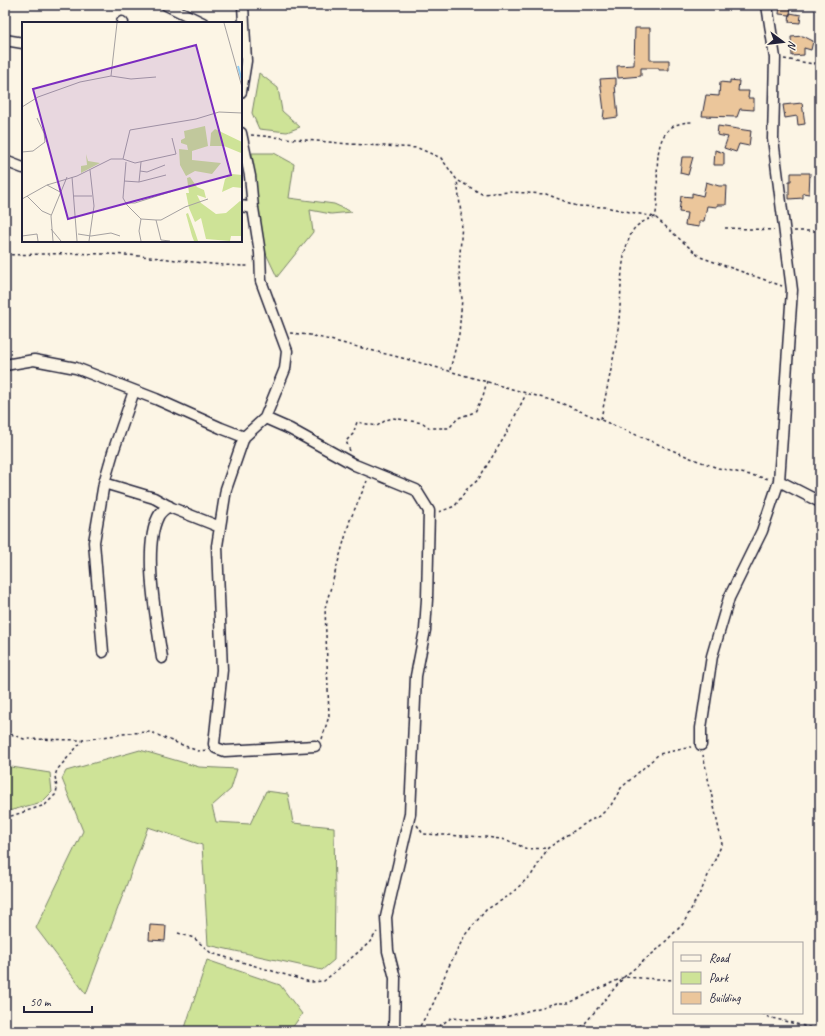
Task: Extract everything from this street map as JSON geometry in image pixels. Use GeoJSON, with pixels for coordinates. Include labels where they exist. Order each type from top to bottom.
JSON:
{"type":"FeatureCollection","features":[{"type":"Feature","properties":{"kind":"street"},"geometry":{"type":"LineString","coordinates":[[166,5],[201,22]]}},
{"type":"Feature","properties":{"kind":"street"},"geometry":{"type":"LineString","coordinates":[[242,75],[243,5]]}},
{"type":"Feature","properties":{"kind":"street"},"geometry":{"type":"LineString","coordinates":[[701,745],[701,728],[712,656],[729,598],[762,531],[779,481],[792,290],[773,139],[775,58],[767,5]]}},
{"type":"Feature","properties":{"kind":"street"},"geometry":{"type":"LineString","coordinates":[[5,40],[22,43]]}},
{"type":"Feature","properties":{"kind":"street"},"geometry":{"type":"LineString","coordinates":[[242,139],[250,176],[261,266],[261,281],[281,332],[287,351],[287,360],[285,369],[265,418],[244,437],[226,488],[217,546],[222,670],[214,744],[216,748],[221,750],[315,746]]}},
{"type":"Feature","properties":{"kind":"street"},"geometry":{"type":"LineString","coordinates":[[5,161],[22,168]]}},
{"type":"Feature","properties":{"kind":"street"},"geometry":{"type":"LineString","coordinates":[[242,206],[253,208]]}},
{"type":"Feature","properties":{"kind":"street"},"geometry":{"type":"LineString","coordinates":[[5,365],[34,360],[76,368],[244,437]]}},
{"type":"Feature","properties":{"kind":"street"},"geometry":{"type":"LineString","coordinates":[[103,652],[94,542],[104,483],[134,391]]}},
{"type":"Feature","properties":{"kind":"street"},"geometry":{"type":"LineString","coordinates":[[265,418],[290,429],[355,465],[371,470],[416,490],[429,511],[428,599],[425,630],[416,676],[410,814],[386,917],[388,951],[394,978],[394,1031]]}},
{"type":"Feature","properties":{"kind":"street"},"geometry":{"type":"LineString","coordinates":[[779,481],[820,502]]}},
{"type":"Feature","properties":{"kind":"street"},"geometry":{"type":"LineString","coordinates":[[104,483],[154,498],[169,506],[220,527]]}},
{"type":"Feature","properties":{"kind":"street"},"geometry":{"type":"LineString","coordinates":[[162,658],[153,599],[152,546],[158,516],[169,506]]}},
{"type":"Feature","properties":{"kind":"path"},"geometry":{"type":"LineString","coordinates":[[775,58],[820,65]]}},
{"type":"Feature","properties":{"kind":"path"},"geometry":{"type":"LineString","coordinates":[[655,217],[659,196],[657,157],[661,139],[671,128],[683,122],[692,122]]}},
{"type":"Feature","properties":{"kind":"path"},"geometry":{"type":"LineString","coordinates":[[242,134],[350,144],[418,148],[441,158],[457,180],[482,194],[509,192],[546,194],[577,206],[605,207],[655,217],[700,257],[792,290]]}},
{"type":"Feature","properties":{"kind":"path"},"geometry":{"type":"LineString","coordinates":[[450,370],[459,334],[462,299],[459,270],[462,222],[457,180]]}},
{"type":"Feature","properties":{"kind":"path"},"geometry":{"type":"LineString","coordinates":[[601,419],[619,319],[621,285],[626,247],[631,232],[643,222],[655,217]]}},
{"type":"Feature","properties":{"kind":"path"},"geometry":{"type":"LineString","coordinates":[[725,228],[820,231]]}},
{"type":"Feature","properties":{"kind":"path"},"geometry":{"type":"LineString","coordinates":[[5,255],[77,253],[138,256],[226,266],[261,266]]}},
{"type":"Feature","properties":{"kind":"path"},"geometry":{"type":"LineString","coordinates":[[281,332],[310,335],[450,370],[526,394],[561,403],[693,459],[718,468],[779,481]]}},
{"type":"Feature","properties":{"kind":"path"},"geometry":{"type":"LineString","coordinates":[[355,465],[346,441],[353,434],[357,422],[377,426],[386,420],[393,418],[423,423],[430,428],[449,428],[458,418],[475,412],[483,396],[487,381]]}},
{"type":"Feature","properties":{"kind":"path"},"geometry":{"type":"LineString","coordinates":[[429,511],[440,512],[455,506],[467,489],[478,480],[506,436],[526,394]]}},
{"type":"Feature","properties":{"kind":"path"},"geometry":{"type":"LineString","coordinates":[[315,746],[322,738],[330,716],[325,608],[350,520],[371,470]]}},
{"type":"Feature","properties":{"kind":"path"},"geometry":{"type":"LineString","coordinates":[[5,732],[24,739],[83,740],[130,733],[151,732],[198,750],[221,750]]}},
{"type":"Feature","properties":{"kind":"path"},"geometry":{"type":"LineString","coordinates":[[5,818],[45,805],[56,794],[57,788],[55,776],[57,770],[83,740]]}},
{"type":"Feature","properties":{"kind":"path"},"geometry":{"type":"LineString","coordinates":[[417,1031],[433,1004],[448,968],[465,935],[486,910],[510,894],[532,874],[548,848],[589,821],[600,816],[612,805],[622,788],[659,754],[701,745],[722,844],[702,889],[683,924],[658,949],[624,977],[581,1028],[576,1031]]}},
{"type":"Feature","properties":{"kind":"path"},"geometry":{"type":"LineString","coordinates":[[410,814],[423,834],[486,837],[507,840],[527,849],[548,848]]}},
{"type":"Feature","properties":{"kind":"path"},"geometry":{"type":"LineString","coordinates":[[178,934],[194,938],[211,954],[310,982],[324,981],[369,943],[378,930]]}},
{"type":"Feature","properties":{"kind":"path"},"geometry":{"type":"LineString","coordinates":[[428,1031],[435,1029],[451,1018],[474,1020],[498,1019],[557,1003],[569,1003],[624,977],[673,980]]}},
{"type":"Feature","properties":{"kind":"path"},"geometry":{"type":"LineString","coordinates":[[764,1014],[768,1017],[820,1030]]}},
{"type":"Feature","properties":{"kind":"green space"},"geometry":{"type":"Polygon","coordinates":[[[259,73],[278,88],[282,111],[300,127],[287,132],[259,129],[252,113],[259,73]]]}},
{"type":"Feature","properties":{"kind":"green space"},"geometry":{"type":"Polygon","coordinates":[[[252,153],[274,153],[294,164],[289,198],[334,204],[352,212],[331,214],[310,210],[313,232],[277,277],[262,245],[252,153]]]}},
{"type":"Feature","properties":{"kind":"green space"},"geometry":{"type":"Polygon","coordinates":[[[140,750],[199,767],[237,769],[231,789],[212,806],[216,822],[250,824],[266,791],[288,794],[293,823],[334,827],[334,960],[322,970],[208,945],[202,845],[148,827],[86,994],[36,928],[83,831],[62,779],[66,771],[140,750]]]}},
{"type":"Feature","properties":{"kind":"green space"},"geometry":{"type":"Polygon","coordinates":[[[5,766],[50,773],[52,792],[42,802],[5,812],[5,766]]]}},
{"type":"Feature","properties":{"kind":"green space"},"geometry":{"type":"Polygon","coordinates":[[[207,960],[280,985],[302,1014],[290,1031],[184,1031],[207,960]]]}},
{"type":"Feature","properties":{"kind":"building"},"geometry":{"type":"Polygon","coordinates":[[[780,5],[791,5],[790,15],[779,14],[780,5]]]}},
{"type":"Feature","properties":{"kind":"building"},"geometry":{"type":"Polygon","coordinates":[[[790,13],[801,15],[800,23],[789,22],[790,13]]]}},
{"type":"Feature","properties":{"kind":"building"},"geometry":{"type":"Polygon","coordinates":[[[635,28],[650,28],[650,60],[669,60],[669,70],[659,70],[659,68],[641,68],[641,76],[618,78],[617,66],[634,65],[635,28]]]}},
{"type":"Feature","properties":{"kind":"building"},"geometry":{"type":"Polygon","coordinates":[[[803,36],[813,41],[811,50],[804,48],[804,55],[792,56],[791,37],[803,36]]]}},
{"type":"Feature","properties":{"kind":"building"},"geometry":{"type":"Polygon","coordinates":[[[616,78],[615,85],[618,117],[603,119],[604,111],[600,79],[616,78]]]}},
{"type":"Feature","properties":{"kind":"building"},"geometry":{"type":"Polygon","coordinates":[[[730,80],[739,81],[738,91],[749,91],[748,98],[754,98],[754,110],[740,109],[737,117],[702,116],[706,95],[719,96],[720,82],[730,83],[730,80]]]}},
{"type":"Feature","properties":{"kind":"building"},"geometry":{"type":"Polygon","coordinates":[[[802,103],[805,124],[798,125],[797,116],[785,118],[783,105],[802,103]]]}},
{"type":"Feature","properties":{"kind":"building"},"geometry":{"type":"Polygon","coordinates":[[[718,126],[751,131],[749,146],[739,144],[736,152],[724,148],[728,137],[717,135],[718,126]]]}},
{"type":"Feature","properties":{"kind":"building"},"geometry":{"type":"Polygon","coordinates":[[[715,150],[724,153],[724,165],[714,165],[715,150]]]}},
{"type":"Feature","properties":{"kind":"building"},"geometry":{"type":"Polygon","coordinates":[[[682,157],[693,157],[688,175],[680,173],[682,157]]]}},
{"type":"Feature","properties":{"kind":"building"},"geometry":{"type":"Polygon","coordinates":[[[791,173],[810,173],[809,194],[803,193],[803,198],[789,199],[789,181],[791,181],[791,173]]]}},
{"type":"Feature","properties":{"kind":"building"},"geometry":{"type":"Polygon","coordinates":[[[706,182],[719,186],[727,186],[726,205],[717,205],[717,207],[707,206],[704,221],[699,221],[699,227],[685,225],[687,213],[679,212],[681,196],[692,197],[692,193],[703,196],[706,182]]]}},
{"type":"Feature","properties":{"kind":"building"},"geometry":{"type":"Polygon","coordinates":[[[150,925],[166,926],[165,941],[149,940],[150,925]]]}}]}
